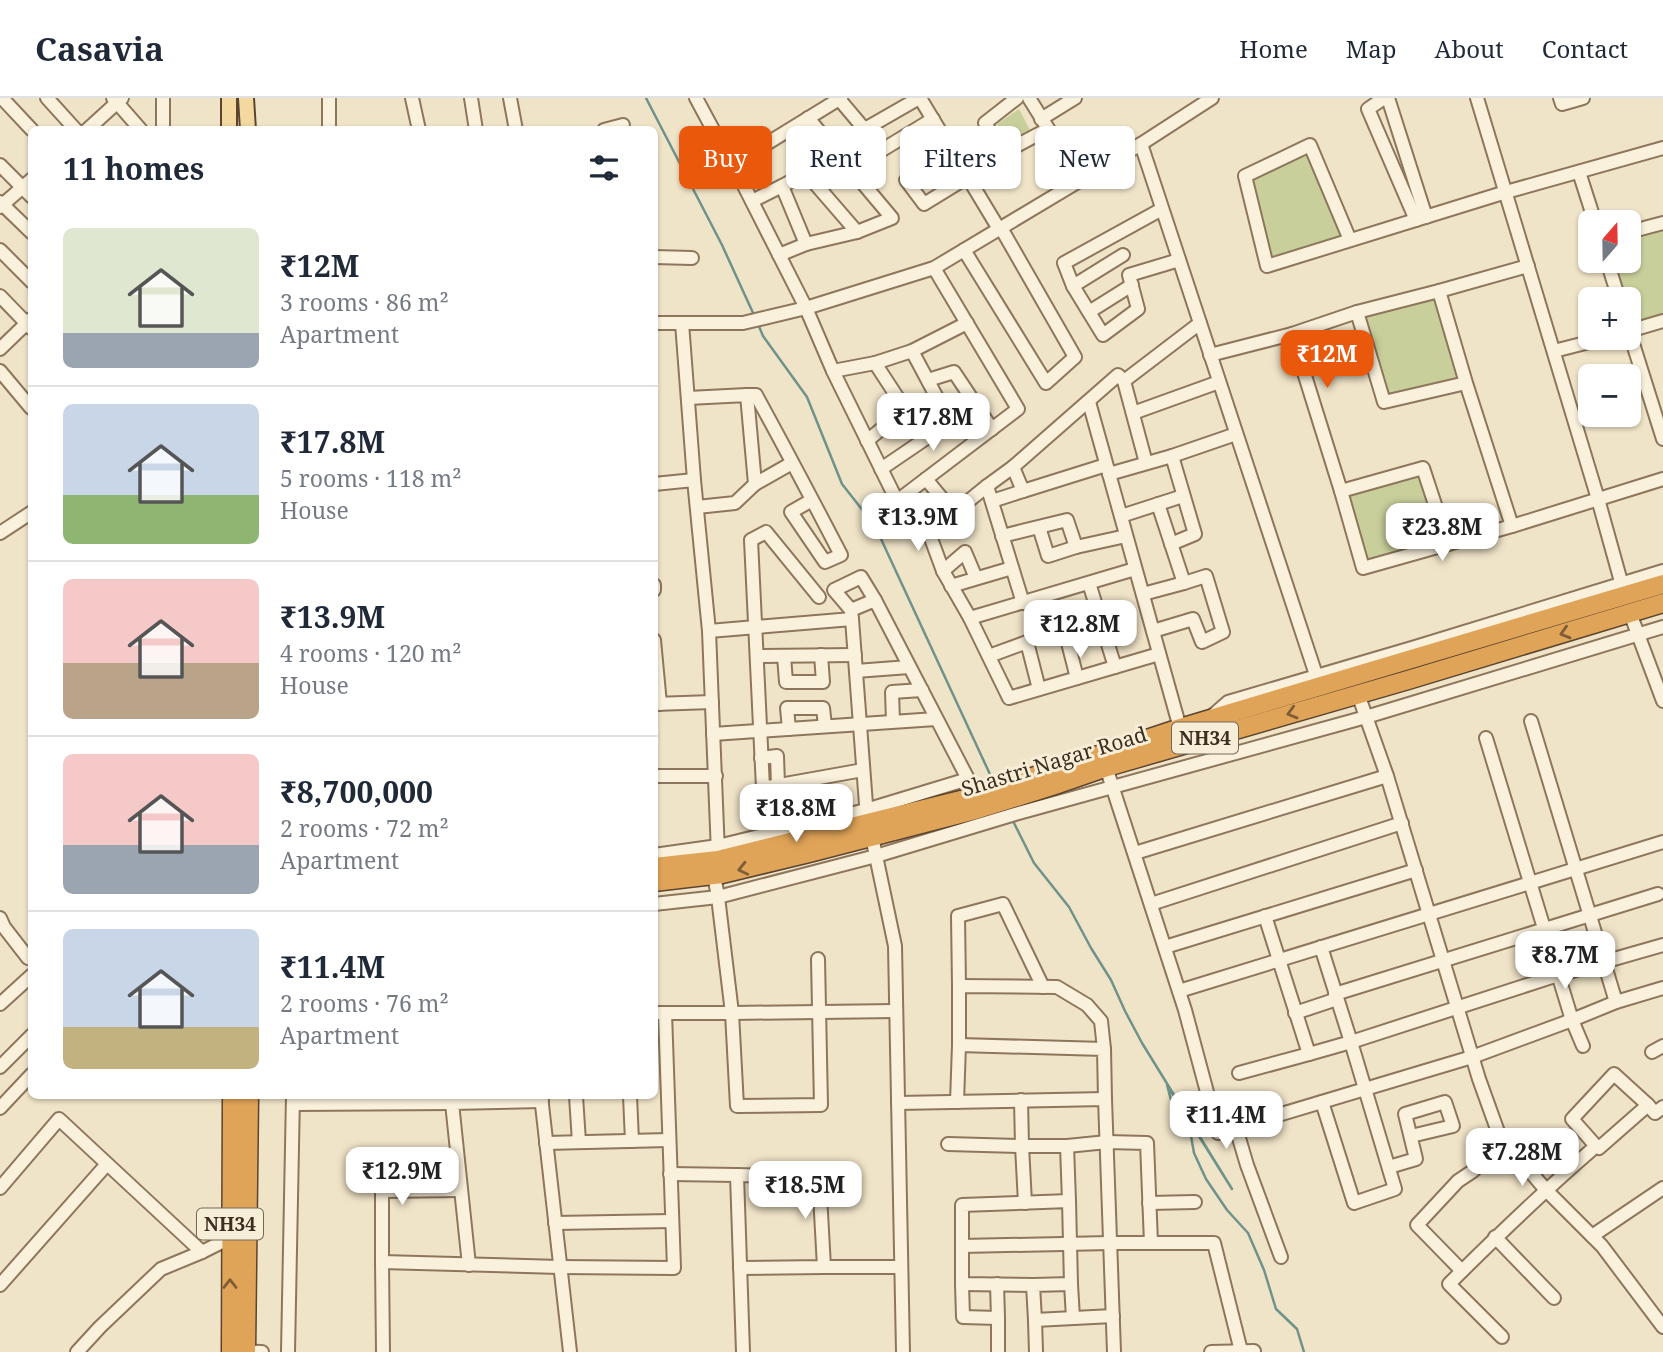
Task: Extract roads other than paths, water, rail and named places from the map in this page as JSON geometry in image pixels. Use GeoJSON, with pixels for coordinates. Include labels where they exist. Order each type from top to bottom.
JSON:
{"type":"FeatureCollection","features":[{"type":"Feature","properties":{"kind":"highway","name":"NH34"},"geometry":{"type":"LineString","coordinates":[[1104,760],[1180,728],[1318,681],[1355,686],[1663,584]]}},
{"type":"Feature","properties":{"kind":"highway","name":"NH34"},"geometry":{"type":"LineString","coordinates":[[1625,597],[1663,603]]}},
{"type":"Feature","properties":{"kind":"highway","name":"Shastri Nagar Road"},"geometry":{"type":"LineString","coordinates":[[658,881],[717,860],[869,824],[972,804],[1104,760],[1355,686]]}},
{"type":"Feature","properties":{"kind":"highway","name":"NH34"},"geometry":{"type":"LineString","coordinates":[[658,867],[717,860]]}},
{"type":"Feature","properties":{"kind":"highway","name":"NH34"},"geometry":{"type":"LineString","coordinates":[[240,1099],[241,1352]]}},
{"type":"Feature","properties":{"kind":"highway","name":"NH34"},"geometry":{"type":"LineString","coordinates":[[239,1168],[230,1238],[241,1352]]}},
{"type":"Feature","properties":{"kind":"main road"},"geometry":{"type":"LineString","coordinates":[[229,98],[229,126]]}},
{"type":"Feature","properties":{"kind":"main road"},"geometry":{"type":"LineString","coordinates":[[246,98],[248,126]]}},
{"type":"Feature","properties":{"kind":"street"},"geometry":{"type":"LineString","coordinates":[[2,98],[28,126]]}},
{"type":"Feature","properties":{"kind":"street"},"geometry":{"type":"LineString","coordinates":[[47,98],[72,126]]}},
{"type":"Feature","properties":{"kind":"street"},"geometry":{"type":"LineString","coordinates":[[163,98],[163,126]]}},
{"type":"Feature","properties":{"kind":"street"},"geometry":{"type":"LineString","coordinates":[[329,98],[329,126]]}},
{"type":"Feature","properties":{"kind":"street"},"geometry":{"type":"LineString","coordinates":[[412,98],[418,126]]}},
{"type":"Feature","properties":{"kind":"street"},"geometry":{"type":"LineString","coordinates":[[471,98],[475,126]]}},
{"type":"Feature","properties":{"kind":"street"},"geometry":{"type":"LineString","coordinates":[[510,98],[515,126]]}},
{"type":"Feature","properties":{"kind":"street"},"geometry":{"type":"LineString","coordinates":[[696,98],[711,126]]}},
{"type":"Feature","properties":{"kind":"street"},"geometry":{"type":"LineString","coordinates":[[772,140],[840,98],[863,126]]}},
{"type":"Feature","properties":{"kind":"street"},"geometry":{"type":"LineString","coordinates":[[870,126],[920,98],[937,126]]}},
{"type":"Feature","properties":{"kind":"street"},"geometry":{"type":"LineString","coordinates":[[1017,98],[985,123],[1003,153],[1045,124],[1075,98]]}},
{"type":"Feature","properties":{"kind":"street"},"geometry":{"type":"LineString","coordinates":[[1029,98],[1045,124]]}},
{"type":"Feature","properties":{"kind":"street"},"geometry":{"type":"LineString","coordinates":[[1135,148],[1212,98]]}},
{"type":"Feature","properties":{"kind":"street"},"geometry":{"type":"LineString","coordinates":[[1386,98],[1421,218],[1368,109],[1386,98]]}},
{"type":"Feature","properties":{"kind":"street"},"geometry":{"type":"LineString","coordinates":[[1478,98],[1625,597],[1663,701]]}},
{"type":"Feature","properties":{"kind":"street"},"geometry":{"type":"LineString","coordinates":[[1560,98],[1562,104],[1583,98]]}},
{"type":"Feature","properties":{"kind":"street"},"geometry":{"type":"LineString","coordinates":[[91,126],[117,100],[138,126]]}},
{"type":"Feature","properties":{"kind":"street"},"geometry":{"type":"LineString","coordinates":[[808,118],[815,126]]}},
{"type":"Feature","properties":{"kind":"street"},"geometry":{"type":"LineString","coordinates":[[886,148],[933,119]]}},
{"type":"Feature","properties":{"kind":"street"},"geometry":{"type":"LineString","coordinates":[[1141,144],[1318,681],[1412,648],[1625,597],[1663,571]]}},
{"type":"Feature","properties":{"kind":"street"},"geometry":{"type":"LineString","coordinates":[[1350,240],[1310,145],[1245,176],[1267,265],[1350,240],[1506,192],[1663,148]]}},
{"type":"Feature","properties":{"kind":"street"},"geometry":{"type":"LineString","coordinates":[[0,165],[28,188],[1,205],[28,229]]}},
{"type":"Feature","properties":{"kind":"street"},"geometry":{"type":"LineString","coordinates":[[1580,172],[1591,210]]}},
{"type":"Feature","properties":{"kind":"street"},"geometry":{"type":"LineString","coordinates":[[752,201],[786,184]]}},
{"type":"Feature","properties":{"kind":"street"},"geometry":{"type":"LineString","coordinates":[[782,186],[806,244]]}},
{"type":"Feature","properties":{"kind":"street"},"geometry":{"type":"LineString","coordinates":[[746,189],[806,308],[833,371],[897,501],[1018,409],[934,268]]}},
{"type":"Feature","properties":{"kind":"street"},"geometry":{"type":"LineString","coordinates":[[820,189],[857,232]]}},
{"type":"Feature","properties":{"kind":"street"},"geometry":{"type":"LineString","coordinates":[[779,255],[806,244],[857,232],[892,218],[868,189]]}},
{"type":"Feature","properties":{"kind":"street"},"geometry":{"type":"LineString","coordinates":[[913,189],[924,204],[948,189]]}},
{"type":"Feature","properties":{"kind":"street"},"geometry":{"type":"LineString","coordinates":[[964,250],[1046,383],[1076,357],[976,189]]}},
{"type":"Feature","properties":{"kind":"street"},"geometry":{"type":"LineString","coordinates":[[658,323],[743,323],[806,308],[934,268],[1065,189]]}},
{"type":"Feature","properties":{"kind":"street"},"geometry":{"type":"LineString","coordinates":[[1116,234],[1138,309],[1103,335],[1073,286],[1064,262],[1162,209]]}},
{"type":"Feature","properties":{"kind":"street"},"geometry":{"type":"LineString","coordinates":[[1642,229],[1663,223]]}},
{"type":"Feature","properties":{"kind":"street"},"geometry":{"type":"LineString","coordinates":[[0,250],[28,278]]}},
{"type":"Feature","properties":{"kind":"street"},"geometry":{"type":"LineString","coordinates":[[1073,286],[1123,255]]}},
{"type":"Feature","properties":{"kind":"street"},"geometry":{"type":"LineString","coordinates":[[658,257],[692,258]]}},
{"type":"Feature","properties":{"kind":"street"},"geometry":{"type":"LineString","coordinates":[[1089,312],[1130,280],[1179,260]]}},
{"type":"Feature","properties":{"kind":"street"},"geometry":{"type":"LineString","coordinates":[[1210,355],[1528,266]]}},
{"type":"Feature","properties":{"kind":"street"},"geometry":{"type":"LineString","coordinates":[[1439,291],[1512,526]]}},
{"type":"Feature","properties":{"kind":"street"},"geometry":{"type":"LineString","coordinates":[[0,296],[28,322]]}},
{"type":"Feature","properties":{"kind":"street"},"geometry":{"type":"LineString","coordinates":[[1357,312],[1384,402],[1466,383]]}},
{"type":"Feature","properties":{"kind":"street"},"geometry":{"type":"LineString","coordinates":[[1641,327],[1663,321]]}},
{"type":"Feature","properties":{"kind":"street"},"geometry":{"type":"LineString","coordinates":[[682,323],[709,631],[718,897],[732,1013],[737,1106],[821,1105],[818,959]]}},
{"type":"Feature","properties":{"kind":"street"},"geometry":{"type":"LineString","coordinates":[[833,371],[875,363],[912,351],[967,323]]}},
{"type":"Feature","properties":{"kind":"street"},"geometry":{"type":"LineString","coordinates":[[1124,381],[1200,323]]}},
{"type":"Feature","properties":{"kind":"street"},"geometry":{"type":"LineString","coordinates":[[0,349],[28,326]]}},
{"type":"Feature","properties":{"kind":"street"},"geometry":{"type":"LineString","coordinates":[[1292,334],[1363,568],[1512,526],[1663,479]]}},
{"type":"Feature","properties":{"kind":"street"},"geometry":{"type":"LineString","coordinates":[[1554,351],[1578,345]]}},
{"type":"Feature","properties":{"kind":"street"},"geometry":{"type":"LineString","coordinates":[[1635,350],[1663,439]]}},
{"type":"Feature","properties":{"kind":"street"},"geometry":{"type":"LineString","coordinates":[[881,469],[950,422],[912,351]]}},
{"type":"Feature","properties":{"kind":"street"},"geometry":{"type":"LineString","coordinates":[[867,440],[905,409],[875,363]]}},
{"type":"Feature","properties":{"kind":"street"},"geometry":{"type":"LineString","coordinates":[[0,372],[28,405]]}},
{"type":"Feature","properties":{"kind":"street"},"geometry":{"type":"LineString","coordinates":[[928,380],[954,372],[992,429]]}},
{"type":"Feature","properties":{"kind":"street"},"geometry":{"type":"LineString","coordinates":[[1146,463],[1124,381],[1118,375],[1013,467],[929,533],[943,571],[970,618],[1009,698],[1159,654]]}},
{"type":"Feature","properties":{"kind":"street"},"geometry":{"type":"LineString","coordinates":[[1132,413],[1219,382]]}},
{"type":"Feature","properties":{"kind":"street"},"geometry":{"type":"LineString","coordinates":[[747,395],[755,484]]}},
{"type":"Feature","properties":{"kind":"street"},"geometry":{"type":"LineString","coordinates":[[688,398],[756,395],[812,500],[841,555],[825,562],[792,512],[812,500]]}},
{"type":"Feature","properties":{"kind":"street"},"geometry":{"type":"LineString","coordinates":[[1089,402],[1180,728]]}},
{"type":"Feature","properties":{"kind":"street"},"geometry":{"type":"LineString","coordinates":[[992,500],[1107,469],[1172,456],[1236,434]]}},
{"type":"Feature","properties":{"kind":"street"},"geometry":{"type":"LineString","coordinates":[[1171,544],[1195,534],[1172,456]]}},
{"type":"Feature","properties":{"kind":"street"},"geometry":{"type":"LineString","coordinates":[[697,507],[734,503],[755,484],[792,463]]}},
{"type":"Feature","properties":{"kind":"street"},"geometry":{"type":"LineString","coordinates":[[1013,467],[1023,491]]}},
{"type":"Feature","properties":{"kind":"street"},"geometry":{"type":"LineString","coordinates":[[1340,491],[1423,468],[1448,544]]}},
{"type":"Feature","properties":{"kind":"street"},"geometry":{"type":"LineString","coordinates":[[926,479],[954,513]]}},
{"type":"Feature","properties":{"kind":"street"},"geometry":{"type":"LineString","coordinates":[[658,484],[694,480]]}},
{"type":"Feature","properties":{"kind":"street"},"geometry":{"type":"LineString","coordinates":[[987,486],[1023,603]]}},
{"type":"Feature","properties":{"kind":"street"},"geometry":{"type":"LineString","coordinates":[[1121,516],[1183,496]]}},
{"type":"Feature","properties":{"kind":"street"},"geometry":{"type":"LineString","coordinates":[[1158,504],[1184,583]]}},
{"type":"Feature","properties":{"kind":"street"},"geometry":{"type":"LineString","coordinates":[[0,533],[28,515]]}},
{"type":"Feature","properties":{"kind":"street"},"geometry":{"type":"LineString","coordinates":[[1002,536],[1067,520],[1076,547]]}},
{"type":"Feature","properties":{"kind":"street"},"geometry":{"type":"LineString","coordinates":[[1039,527],[1048,556],[1126,536]]}},
{"type":"Feature","properties":{"kind":"street"},"geometry":{"type":"LineString","coordinates":[[819,597],[766,531],[751,540],[761,758],[777,756],[778,785],[863,769]]}},
{"type":"Feature","properties":{"kind":"street"},"geometry":{"type":"LineString","coordinates":[[943,571],[965,552],[976,578]]}},
{"type":"Feature","properties":{"kind":"street"},"geometry":{"type":"LineString","coordinates":[[951,586],[1012,568]]}},
{"type":"Feature","properties":{"kind":"street"},"geometry":{"type":"LineString","coordinates":[[970,618],[1135,569]]}},
{"type":"Feature","properties":{"kind":"street"},"geometry":{"type":"LineString","coordinates":[[1143,594],[1206,576],[1223,632],[1202,642],[1193,620]]}},
{"type":"Feature","properties":{"kind":"street"},"geometry":{"type":"LineString","coordinates":[[658,855],[717,860],[869,824],[968,779],[861,577],[834,590],[851,615],[869,824],[895,946],[903,1352]]}},
{"type":"Feature","properties":{"kind":"street"},"geometry":{"type":"LineString","coordinates":[[1090,583],[1115,667]]}},
{"type":"Feature","properties":{"kind":"street"},"geometry":{"type":"LineString","coordinates":[[709,631],[851,615],[875,600]]}},
{"type":"Feature","properties":{"kind":"street"},"geometry":{"type":"LineString","coordinates":[[1153,631],[1217,611]]}},
{"type":"Feature","properties":{"kind":"street"},"geometry":{"type":"LineString","coordinates":[[1077,678],[1065,631],[1101,620]]}},
{"type":"Feature","properties":{"kind":"street"},"geometry":{"type":"LineString","coordinates":[[658,904],[718,897],[876,856],[1010,815],[1366,717],[1663,627]]}},
{"type":"Feature","properties":{"kind":"street"},"geometry":{"type":"LineString","coordinates":[[989,656],[1027,642],[1039,689]]}},
{"type":"Feature","properties":{"kind":"street"},"geometry":{"type":"LineString","coordinates":[[784,656],[786,682],[823,682],[821,655]]}},
{"type":"Feature","properties":{"kind":"street"},"geometry":{"type":"LineString","coordinates":[[757,656],[855,655]]}},
{"type":"Feature","properties":{"kind":"street"},"geometry":{"type":"LineString","coordinates":[[856,671],[909,667]]}},
{"type":"Feature","properties":{"kind":"street"},"geometry":{"type":"LineString","coordinates":[[1355,686],[1387,775],[1472,1057],[1502,1143],[1602,1246],[1663,1327]]}},
{"type":"Feature","properties":{"kind":"street"},"geometry":{"type":"LineString","coordinates":[[893,721],[892,692],[922,690]]}},
{"type":"Feature","properties":{"kind":"street"},"geometry":{"type":"LineString","coordinates":[[658,704],[712,702]]}},
{"type":"Feature","properties":{"kind":"street"},"geometry":{"type":"LineString","coordinates":[[789,729],[787,708],[823,708],[825,726]]}},
{"type":"Feature","properties":{"kind":"street"},"geometry":{"type":"LineString","coordinates":[[713,734],[936,719]]}},
{"type":"Feature","properties":{"kind":"street"},"geometry":{"type":"LineString","coordinates":[[1531,721],[1616,1002]]}},
{"type":"Feature","properties":{"kind":"street"},"geometry":{"type":"LineString","coordinates":[[1486,738],[1572,1020],[1583,1046]]}},
{"type":"Feature","properties":{"kind":"street"},"geometry":{"type":"LineString","coordinates":[[1104,760],[1179,991],[1219,1133],[1472,1057],[1616,1002],[1663,988]]}},
{"type":"Feature","properties":{"kind":"street"},"geometry":{"type":"LineString","coordinates":[[1135,853],[1387,775]]}},
{"type":"Feature","properties":{"kind":"street"},"geometry":{"type":"LineString","coordinates":[[658,776],[716,776]]}},
{"type":"Feature","properties":{"kind":"street"},"geometry":{"type":"LineString","coordinates":[[1151,904],[1402,823]]}},
{"type":"Feature","properties":{"kind":"street"},"geometry":{"type":"LineString","coordinates":[[1179,991],[1663,842]]}},
{"type":"Feature","properties":{"kind":"street"},"geometry":{"type":"LineString","coordinates":[[1165,947],[1416,870]]}},
{"type":"Feature","properties":{"kind":"street"},"geometry":{"type":"LineString","coordinates":[[1295,1013],[1444,961],[1658,894]]}},
{"type":"Feature","properties":{"kind":"street"},"geometry":{"type":"LineString","coordinates":[[957,1102],[958,916],[1003,904],[1043,987]]}},
{"type":"Feature","properties":{"kind":"street"},"geometry":{"type":"LineString","coordinates":[[1265,916],[1309,1054]]}},
{"type":"Feature","properties":{"kind":"street"},"geometry":{"type":"LineString","coordinates":[[1,925],[28,957]]}},
{"type":"Feature","properties":{"kind":"street"},"geometry":{"type":"LineString","coordinates":[[1239,1073],[1351,1042],[1663,944]]}},
{"type":"Feature","properties":{"kind":"street"},"geometry":{"type":"LineString","coordinates":[[1321,947],[1395,1189],[1354,1203],[1322,1102]]}},
{"type":"Feature","properties":{"kind":"street"},"geometry":{"type":"LineString","coordinates":[[0,1003],[28,978]]}},
{"type":"Feature","properties":{"kind":"street"},"geometry":{"type":"LineString","coordinates":[[959,986],[1056,987],[1087,1005],[1101,1021],[1114,1352]]}},
{"type":"Feature","properties":{"kind":"street"},"geometry":{"type":"LineString","coordinates":[[382,1262],[674,1268],[669,1140],[660,1066],[660,1013],[896,1011]]}},
{"type":"Feature","properties":{"kind":"street"},"geometry":{"type":"LineString","coordinates":[[0,1066],[28,1039]]}},
{"type":"Feature","properties":{"kind":"street"},"geometry":{"type":"LineString","coordinates":[[959,1045],[1104,1049]]}},
{"type":"Feature","properties":{"kind":"street"},"geometry":{"type":"LineString","coordinates":[[1596,1146],[1572,1119],[1614,1074],[1655,1112],[1663,1107]]}},
{"type":"Feature","properties":{"kind":"street"},"geometry":{"type":"LineString","coordinates":[[0,1108],[28,1078]]}},
{"type":"Feature","properties":{"kind":"street"},"geometry":{"type":"LineString","coordinates":[[898,1103],[1105,1098]]}},
{"type":"Feature","properties":{"kind":"street"},"geometry":{"type":"LineString","coordinates":[[288,1352],[293,1100],[451,1099],[469,1265]]}},
{"type":"Feature","properties":{"kind":"street"},"geometry":{"type":"LineString","coordinates":[[541,1099],[570,1352]]}},
{"type":"Feature","properties":{"kind":"street"},"geometry":{"type":"LineString","coordinates":[[576,1099],[579,1142]]}},
{"type":"Feature","properties":{"kind":"street"},"geometry":{"type":"LineString","coordinates":[[629,1099],[632,1141]]}},
{"type":"Feature","properties":{"kind":"street"},"geometry":{"type":"LineString","coordinates":[[1021,1100],[1026,1203]]}},
{"type":"Feature","properties":{"kind":"street"},"geometry":{"type":"LineString","coordinates":[[1502,1337],[1449,1284],[1545,1189],[1648,1105]]}},
{"type":"Feature","properties":{"kind":"street"},"geometry":{"type":"LineString","coordinates":[[0,1188],[59,1119],[202,1252]]}},
{"type":"Feature","properties":{"kind":"street"},"geometry":{"type":"LineString","coordinates":[[1236,1128],[1281,1257]]}},
{"type":"Feature","properties":{"kind":"street"},"geometry":{"type":"LineString","coordinates":[[1389,1167],[1416,1159],[1411,1136]]}},
{"type":"Feature","properties":{"kind":"street"},"geometry":{"type":"LineString","coordinates":[[546,1143],[669,1140]]}},
{"type":"Feature","properties":{"kind":"street"},"geometry":{"type":"LineString","coordinates":[[948,1144],[1067,1146],[1107,1142],[1147,1143],[1150,1243]]}},
{"type":"Feature","properties":{"kind":"street"},"geometry":{"type":"LineString","coordinates":[[1462,1271],[1416,1225],[1458,1181],[1473,1171],[1502,1143]]}},
{"type":"Feature","properties":{"kind":"street"},"geometry":{"type":"LineString","coordinates":[[1067,1146],[1073,1318]]}},
{"type":"Feature","properties":{"kind":"street"},"geometry":{"type":"LineString","coordinates":[[0,1285],[107,1164]]}},
{"type":"Feature","properties":{"kind":"street"},"geometry":{"type":"LineString","coordinates":[[670,1174],[819,1177],[824,1267]]}},
{"type":"Feature","properties":{"kind":"street"},"geometry":{"type":"LineString","coordinates":[[737,1175],[743,1352]]}},
{"type":"Feature","properties":{"kind":"street"},"geometry":{"type":"LineString","coordinates":[[1592,1236],[1663,1188]]}},
{"type":"Feature","properties":{"kind":"street"},"geometry":{"type":"LineString","coordinates":[[383,1352],[382,1191],[461,1190]]}},
{"type":"Feature","properties":{"kind":"street"},"geometry":{"type":"LineString","coordinates":[[998,1318],[963,1317],[962,1205],[1069,1201]]}},
{"type":"Feature","properties":{"kind":"street"},"geometry":{"type":"LineString","coordinates":[[1149,1203],[1195,1202]]}},
{"type":"Feature","properties":{"kind":"street"},"geometry":{"type":"LineString","coordinates":[[555,1223],[672,1221]]}},
{"type":"Feature","properties":{"kind":"street"},"geometry":{"type":"LineString","coordinates":[[1495,1237],[1554,1298]]}},
{"type":"Feature","properties":{"kind":"street"},"geometry":{"type":"LineString","coordinates":[[77,1352],[161,1269],[230,1238]]}},
{"type":"Feature","properties":{"kind":"street"},"geometry":{"type":"LineString","coordinates":[[962,1246],[1214,1243],[1241,1352]]}},
{"type":"Feature","properties":{"kind":"street"},"geometry":{"type":"LineString","coordinates":[[740,1268],[901,1266]]}},
{"type":"Feature","properties":{"kind":"street"},"geometry":{"type":"LineString","coordinates":[[962,1284],[1071,1284]]}},
{"type":"Feature","properties":{"kind":"street"},"geometry":{"type":"LineString","coordinates":[[997,1284],[998,1352]]}},
{"type":"Feature","properties":{"kind":"street"},"geometry":{"type":"LineString","coordinates":[[1033,1285],[1036,1352]]}},
{"type":"Feature","properties":{"kind":"street"},"geometry":{"type":"LineString","coordinates":[[1035,1320],[1113,1316]]}},
{"type":"Feature","properties":{"kind":"street"},"geometry":{"type":"LineString","coordinates":[[1211,1352],[1254,1351]]}},
{"type":"Feature","properties":{"kind":"waterway"},"geometry":{"type":"LineString","coordinates":[[646,98],[722,245],[754,315]]}},
{"type":"Feature","properties":{"kind":"waterway"},"geometry":{"type":"LineString","coordinates":[[758,324],[763,336],[807,397],[842,484],[875,526],[994,783]]}},
{"type":"Feature","properties":{"kind":"waterway"},"geometry":{"type":"LineString","coordinates":[[1013,821],[1034,863],[1069,907],[1111,980],[1142,1043],[1232,1189],[1167,1085],[1174,1111],[1191,1136],[1194,1153],[1206,1179],[1227,1210],[1248,1233],[1264,1270],[1276,1309],[1297,1329],[1304,1352]]}}]}
